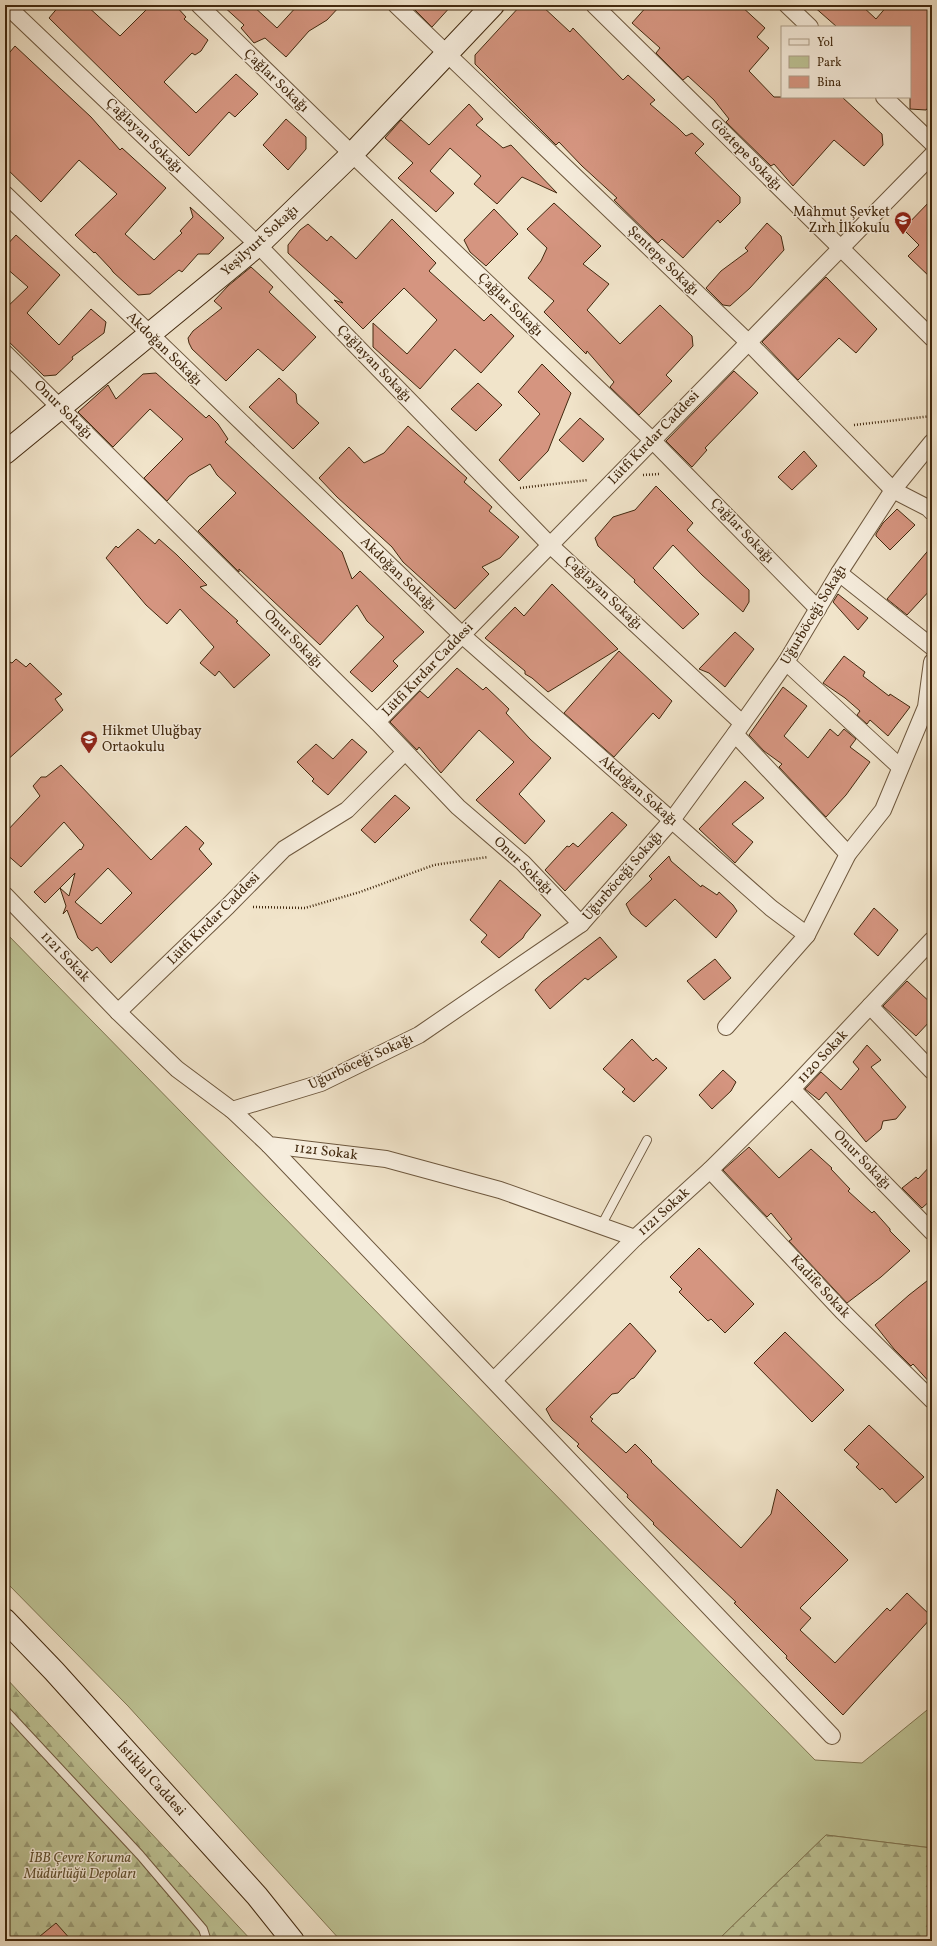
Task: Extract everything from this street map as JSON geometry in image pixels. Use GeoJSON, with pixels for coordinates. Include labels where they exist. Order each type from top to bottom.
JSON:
{"type":"FeatureCollection","features":[{"type":"Feature","properties":{"kind":"main road","name":"Yeşilyurt Sokağı"},"geometry":{"type":"LineString","coordinates":[[5,453],[258,245],[352,154],[493,5]]}},
{"type":"Feature","properties":{"kind":"main road","name":"İstiklal Caddesi"},"geometry":{"type":"LineString","coordinates":[[5,1620],[54,1671],[257,1896],[293,1941]]}},
{"type":"Feature","properties":{"kind":"street","name":"Çağlayan Sokağı"},"geometry":{"type":"LineString","coordinates":[[6,5],[258,245],[550,545],[739,728],[848,854]]}},
{"type":"Feature","properties":{"kind":"street","name":"Çağlar Sokağı"},"geometry":{"type":"LineString","coordinates":[[199,5],[352,154],[652,440],[818,609]]}},
{"type":"Feature","properties":{"kind":"street","name":"Şentepe Sokağı"},"geometry":{"type":"LineString","coordinates":[[396,5],[748,342],[893,490],[928,508],[932,512]]}},
{"type":"Feature","properties":{"kind":"street","name":"Göztepe Sokağı"},"geometry":{"type":"LineString","coordinates":[[594,5],[932,338]]}},
{"type":"Feature","properties":{"kind":"street"},"geometry":{"type":"LineString","coordinates":[[787,5],[809,26]]}},
{"type":"Feature","properties":{"kind":"street"},"geometry":{"type":"LineString","coordinates":[[885,98],[932,143]]}},
{"type":"Feature","properties":{"kind":"street","name":"Lütfi Kırdar Caddesi"},"geometry":{"type":"LineString","coordinates":[[377,722],[932,155]]}},
{"type":"Feature","properties":{"kind":"street","name":"Akdoğan Sokağı"},"geometry":{"type":"LineString","coordinates":[[5,194],[462,635],[771,908],[807,935]]}},
{"type":"Feature","properties":{"kind":"street","name":"Onur Sokağı"},"geometry":{"type":"LineString","coordinates":[[5,353],[377,722],[458,807],[512,853],[581,924]]}},
{"type":"Feature","properties":{"kind":"street","name":"Uğurböceği Sokağı"},"geometry":{"type":"LineString","coordinates":[[232,1110],[321,1084],[419,1035],[581,924],[672,820],[739,728],[786,662],[839,573],[893,490],[932,442]]}},
{"type":"Feature","properties":{"kind":"street"},"geometry":{"type":"LineString","coordinates":[[839,573],[932,647]]}},
{"type":"Feature","properties":{"kind":"street"},"geometry":{"type":"LineString","coordinates":[[786,662],[900,767]]}},
{"type":"Feature","properties":{"kind":"street"},"geometry":{"type":"LineString","coordinates":[[726,1027],[807,935],[848,854],[883,810],[926,708],[932,662]]}},
{"type":"Feature","properties":{"kind":"street","name":"Lütfi Kırdar Caddesi"},"geometry":{"type":"LineString","coordinates":[[118,1012],[228,906],[284,849],[347,810],[405,752]]}},
{"type":"Feature","properties":{"kind":"street","name":"1121 Sokak"},"geometry":{"type":"LineString","coordinates":[[5,895],[118,1012],[177,1069],[232,1110],[269,1145],[386,1159],[500,1190],[635,1238],[710,1170]]}},
{"type":"Feature","properties":{"kind":"street","name":"1120 Sokak"},"geometry":{"type":"LineString","coordinates":[[710,1170],[792,1089],[932,940]]}},
{"type":"Feature","properties":{"kind":"street"},"geometry":{"type":"LineString","coordinates":[[870,1006],[932,1071]]}},
{"type":"Feature","properties":{"kind":"street","name":"Onur Sokağı"},"geometry":{"type":"LineString","coordinates":[[792,1089],[932,1232]]}},
{"type":"Feature","properties":{"kind":"street"},"geometry":{"type":"LineString","coordinates":[[269,1145],[832,1736]]}},
{"type":"Feature","properties":{"kind":"street","name":"Kadife Sokak"},"geometry":{"type":"LineString","coordinates":[[710,1170],[842,1311],[932,1400]]}},
{"type":"Feature","properties":{"kind":"street"},"geometry":{"type":"LineString","coordinates":[[494,1380],[635,1238]]}},
{"type":"Feature","properties":{"kind":"lane"},"geometry":{"type":"LineString","coordinates":[[601,1226],[647,1140]]}},
{"type":"Feature","properties":{"kind":"lane"},"geometry":{"type":"LineString","coordinates":[[5,1710],[140,1855],[203,1930],[207,1941]]}},
{"type":"Feature","properties":{"kind":"path"},"geometry":{"type":"LineString","coordinates":[[831,428],[932,416]]}},
{"type":"Feature","properties":{"kind":"path"},"geometry":{"type":"LineString","coordinates":[[228,906],[304,908],[360,892],[434,865],[512,853]]}},
{"type":"Feature","properties":{"kind":"green space"},"geometry":{"type":"Polygon","coordinates":[[[5,932],[815,1760],[862,1763],[932,1706],[932,1848],[826,1835],[717,1941],[341,1941],[128,1706],[5,1581],[5,932]]]}},
{"type":"Feature","properties":{"kind":"green space","name":"İBB Çevre Koruma Müdürlüğü Depoları"},"geometry":{"type":"Polygon","coordinates":[[[5,1677],[252,1941],[5,1941],[5,1677]]]}},
{"type":"Feature","properties":{"kind":"green space"},"geometry":{"type":"Polygon","coordinates":[[[826,1835],[932,1848],[932,1941],[717,1941],[826,1835]]]}},
{"type":"Feature","properties":{"kind":"building"},"geometry":{"type":"Polygon","coordinates":[[[60,5],[86,5],[120,36],[151,5],[175,5],[186,17],[184,19],[208,40],[201,51],[195,55],[192,53],[164,82],[196,113],[236,74],[258,94],[235,117],[229,112],[189,156],[49,18],[60,5]]]}},
{"type":"Feature","properties":{"kind":"building"},"geometry":{"type":"Polygon","coordinates":[[[222,5],[252,5],[277,28],[298,5],[341,5],[327,20],[309,31],[286,57],[265,38],[254,43],[241,28],[244,25],[222,5]]]}},
{"type":"Feature","properties":{"kind":"building"},"geometry":{"type":"Polygon","coordinates":[[[410,5],[452,5],[432,27],[410,5]]]}},
{"type":"Feature","properties":{"kind":"building"},"geometry":{"type":"Polygon","coordinates":[[[521,5],[541,5],[570,32],[573,28],[623,80],[628,75],[655,100],[650,104],[686,136],[692,133],[704,144],[695,153],[740,197],[740,203],[720,223],[718,220],[683,258],[662,239],[658,243],[614,200],[617,198],[582,166],[559,142],[556,145],[475,64],[475,55],[521,5]]]}},
{"type":"Feature","properties":{"kind":"building"},"geometry":{"type":"Polygon","coordinates":[[[648,5],[740,5],[765,28],[757,37],[769,48],[749,71],[774,97],[843,98],[882,134],[883,145],[864,166],[834,140],[793,186],[774,164],[771,166],[726,122],[729,119],[714,100],[688,76],[683,80],[656,53],[660,48],[632,23],[648,5]]]}},
{"type":"Feature","properties":{"kind":"building"},"geometry":{"type":"Polygon","coordinates":[[[812,5],[861,5],[876,19],[888,5],[932,5],[932,103],[926,110],[910,109],[911,26],[836,26],[812,5]]]}},
{"type":"Feature","properties":{"kind":"building"},"geometry":{"type":"Polygon","coordinates":[[[15,46],[91,117],[120,150],[122,148],[166,188],[125,234],[154,260],[182,233],[180,231],[193,217],[190,207],[224,238],[209,254],[198,254],[182,272],[179,270],[150,294],[138,295],[113,272],[95,252],[94,253],[75,235],[117,194],[79,160],[41,202],[5,167],[5,58],[15,46]]]}},
{"type":"Feature","properties":{"kind":"building"},"geometry":{"type":"Polygon","coordinates":[[[469,104],[483,119],[476,125],[503,148],[511,145],[557,193],[522,177],[497,204],[474,184],[481,176],[450,148],[430,171],[454,193],[436,212],[398,178],[413,163],[385,138],[401,120],[429,145],[469,104]]]}},
{"type":"Feature","properties":{"kind":"building"},"geometry":{"type":"Polygon","coordinates":[[[286,119],[306,137],[306,149],[288,170],[263,145],[286,119]]]}},
{"type":"Feature","properties":{"kind":"building"},"geometry":{"type":"Polygon","coordinates":[[[932,199],[932,279],[908,256],[919,245],[903,229],[932,199]]]}},
{"type":"Feature","properties":{"kind":"building"},"geometry":{"type":"Polygon","coordinates":[[[554,203],[601,246],[583,264],[609,284],[587,310],[620,344],[660,305],[692,336],[693,346],[666,375],[672,381],[639,415],[610,387],[614,382],[587,351],[586,354],[544,312],[554,301],[528,278],[541,261],[547,248],[527,229],[554,203]]]}},
{"type":"Feature","properties":{"kind":"building"},"geometry":{"type":"Polygon","coordinates":[[[494,209],[518,234],[486,266],[470,252],[464,240],[494,209]]]}},
{"type":"Feature","properties":{"kind":"building"},"geometry":{"type":"Polygon","coordinates":[[[392,219],[436,263],[429,271],[484,321],[491,314],[514,336],[481,373],[455,349],[420,389],[373,347],[373,323],[407,354],[437,320],[404,288],[363,329],[334,300],[343,303],[288,253],[288,245],[300,230],[308,224],[327,241],[331,236],[356,259],[392,219]]]}},
{"type":"Feature","properties":{"kind":"building"},"geometry":{"type":"Polygon","coordinates":[[[767,223],[781,236],[784,250],[750,288],[730,306],[723,305],[706,288],[721,271],[748,251],[745,248],[767,223]]]}},
{"type":"Feature","properties":{"kind":"building"},"geometry":{"type":"Polygon","coordinates":[[[16,235],[60,275],[27,313],[59,345],[91,309],[106,322],[104,333],[72,357],[73,359],[56,375],[44,376],[5,338],[5,309],[28,287],[5,267],[5,247],[16,235]]]}},
{"type":"Feature","properties":{"kind":"building"},"geometry":{"type":"Polygon","coordinates":[[[251,267],[273,287],[269,292],[316,337],[283,371],[258,349],[226,381],[192,349],[188,338],[193,331],[222,308],[214,301],[228,286],[251,267]]]}},
{"type":"Feature","properties":{"kind":"building"},"geometry":{"type":"Polygon","coordinates":[[[826,277],[877,329],[856,353],[839,338],[798,380],[762,342],[826,277]]]}},
{"type":"Feature","properties":{"kind":"building"},"geometry":{"type":"Polygon","coordinates":[[[542,364],[571,393],[548,451],[519,481],[499,460],[540,414],[518,392],[542,364]]]}},
{"type":"Feature","properties":{"kind":"building"},"geometry":{"type":"Polygon","coordinates":[[[734,371],[758,393],[705,448],[707,450],[692,467],[666,441],[734,371]]]}},
{"type":"Feature","properties":{"kind":"building"},"geometry":{"type":"Polygon","coordinates":[[[156,373],[206,418],[209,415],[218,424],[228,439],[225,442],[342,552],[352,579],[360,571],[424,632],[393,661],[398,666],[372,692],[350,672],[384,637],[367,621],[357,605],[320,645],[239,569],[239,572],[198,531],[236,493],[217,475],[210,464],[189,476],[167,501],[144,478],[183,439],[150,409],[113,447],[78,412],[108,385],[116,399],[143,374],[156,373]]]}},
{"type":"Feature","properties":{"kind":"building"},"geometry":{"type":"Polygon","coordinates":[[[279,378],[296,394],[297,403],[319,423],[293,449],[249,407],[279,378]]]}},
{"type":"Feature","properties":{"kind":"building"},"geometry":{"type":"Polygon","coordinates":[[[478,383],[502,405],[476,431],[451,409],[478,383]]]}},
{"type":"Feature","properties":{"kind":"building"},"geometry":{"type":"Polygon","coordinates":[[[580,418],[604,439],[583,462],[559,440],[580,418]]]}},
{"type":"Feature","properties":{"kind":"building"},"geometry":{"type":"Polygon","coordinates":[[[408,426],[467,478],[464,482],[492,507],[489,511],[519,537],[500,558],[482,567],[489,574],[455,609],[403,562],[392,547],[337,497],[319,478],[349,447],[364,463],[384,453],[408,426]]]}},
{"type":"Feature","properties":{"kind":"building"},"geometry":{"type":"Polygon","coordinates":[[[804,451],[817,466],[792,490],[778,477],[804,451]]]}},
{"type":"Feature","properties":{"kind":"building"},"geometry":{"type":"Polygon","coordinates":[[[656,486],[693,523],[687,530],[749,590],[749,602],[743,612],[702,575],[673,545],[653,568],[699,614],[683,629],[634,582],[635,580],[598,546],[595,538],[613,517],[635,510],[656,486]]]}},
{"type":"Feature","properties":{"kind":"building"},"geometry":{"type":"Polygon","coordinates":[[[897,509],[915,525],[890,550],[876,536],[876,534],[883,523],[897,509]]]}},
{"type":"Feature","properties":{"kind":"building"},"geometry":{"type":"Polygon","coordinates":[[[138,529],[155,544],[159,539],[177,555],[207,585],[200,587],[238,621],[236,622],[270,655],[234,688],[219,671],[215,676],[200,663],[214,647],[180,609],[167,624],[146,605],[106,558],[116,546],[118,548],[138,529]]]}},
{"type":"Feature","properties":{"kind":"building"},"geometry":{"type":"Polygon","coordinates":[[[932,546],[932,588],[907,615],[887,599],[932,546]]]}},
{"type":"Feature","properties":{"kind":"building"},"geometry":{"type":"Polygon","coordinates":[[[552,584],[618,649],[548,692],[525,674],[525,671],[485,638],[515,607],[524,616],[552,584]]]}},
{"type":"Feature","properties":{"kind":"building"},"geometry":{"type":"Polygon","coordinates":[[[838,594],[868,618],[858,630],[833,602],[838,594]]]}},
{"type":"Feature","properties":{"kind":"building"},"geometry":{"type":"Polygon","coordinates":[[[735,632],[754,649],[725,687],[709,673],[699,669],[735,632]]]}},
{"type":"Feature","properties":{"kind":"building"},"geometry":{"type":"Polygon","coordinates":[[[619,651],[672,701],[659,719],[653,713],[614,757],[564,713],[619,651]]]}},
{"type":"Feature","properties":{"kind":"building"},"geometry":{"type":"Polygon","coordinates":[[[844,656],[865,672],[863,676],[889,696],[890,694],[910,707],[888,736],[870,720],[867,724],[857,715],[860,711],[845,698],[823,683],[844,656]]]}},
{"type":"Feature","properties":{"kind":"building"},"geometry":{"type":"Polygon","coordinates":[[[16,659],[26,667],[30,663],[62,694],[55,699],[63,710],[5,762],[5,660],[12,663],[16,659]]]}},
{"type":"Feature","properties":{"kind":"building"},"geometry":{"type":"Polygon","coordinates":[[[457,668],[483,690],[486,687],[509,709],[506,713],[530,739],[551,758],[519,794],[545,821],[525,844],[476,800],[514,762],[479,730],[441,773],[419,747],[417,750],[390,722],[420,691],[428,698],[457,668]]]}},
{"type":"Feature","properties":{"kind":"building"},"geometry":{"type":"Polygon","coordinates":[[[783,687],[807,706],[784,736],[808,758],[830,729],[838,736],[844,729],[856,739],[850,747],[870,762],[846,795],[826,817],[779,767],[782,764],[764,751],[749,735],[783,687]]]}},
{"type":"Feature","properties":{"kind":"building"},"geometry":{"type":"Polygon","coordinates":[[[352,739],[367,752],[328,795],[312,781],[314,779],[297,762],[316,744],[333,759],[352,739]]]}},
{"type":"Feature","properties":{"kind":"building"},"geometry":{"type":"Polygon","coordinates":[[[61,765],[151,860],[186,826],[204,843],[199,849],[212,864],[111,963],[97,947],[92,951],[78,938],[67,910],[63,914],[66,906],[60,888],[45,903],[34,892],[80,849],[81,850],[84,845],[64,822],[21,867],[5,853],[5,833],[40,796],[33,786],[41,777],[46,777],[61,765]],[[108,868],[75,902],[101,924],[132,893],[108,868]],[[75,873],[60,888],[69,896],[75,873]]]}},
{"type":"Feature","properties":{"kind":"building"},"geometry":{"type":"Polygon","coordinates":[[[745,781],[764,798],[732,824],[753,842],[735,863],[699,829],[745,781]]]}},
{"type":"Feature","properties":{"kind":"building"},"geometry":{"type":"Polygon","coordinates":[[[395,795],[410,808],[375,843],[361,830],[395,795]]]}},
{"type":"Feature","properties":{"kind":"building"},"geometry":{"type":"Polygon","coordinates":[[[612,812],[627,825],[565,891],[545,870],[567,846],[569,847],[573,843],[578,847],[612,812]]]}},
{"type":"Feature","properties":{"kind":"building"},"geometry":{"type":"Polygon","coordinates":[[[669,856],[671,861],[701,887],[702,885],[717,895],[719,892],[733,905],[737,911],[716,938],[675,899],[646,927],[631,914],[626,904],[652,879],[649,876],[669,856]]]}},
{"type":"Feature","properties":{"kind":"building"},"geometry":{"type":"Polygon","coordinates":[[[500,880],[541,915],[523,938],[499,958],[481,942],[487,935],[470,920],[500,880]]]}},
{"type":"Feature","properties":{"kind":"building"},"geometry":{"type":"Polygon","coordinates":[[[874,908],[898,930],[878,956],[854,934],[874,908]]]}},
{"type":"Feature","properties":{"kind":"building"},"geometry":{"type":"Polygon","coordinates":[[[600,937],[617,957],[588,980],[585,978],[550,1009],[535,990],[542,982],[600,937]]]}},
{"type":"Feature","properties":{"kind":"building"},"geometry":{"type":"Polygon","coordinates":[[[715,959],[731,978],[704,1000],[687,981],[715,959]]]}},
{"type":"Feature","properties":{"kind":"building"},"geometry":{"type":"Polygon","coordinates":[[[907,981],[932,1004],[932,1019],[916,1036],[883,1006],[907,981]]]}},
{"type":"Feature","properties":{"kind":"building"},"geometry":{"type":"Polygon","coordinates":[[[632,1039],[653,1061],[656,1058],[667,1068],[634,1102],[622,1092],[625,1089],[603,1069],[632,1039]]]}},
{"type":"Feature","properties":{"kind":"building"},"geometry":{"type":"Polygon","coordinates":[[[867,1045],[881,1060],[871,1067],[906,1107],[896,1119],[883,1121],[881,1129],[866,1142],[826,1092],[819,1100],[805,1089],[821,1072],[841,1090],[859,1069],[853,1062],[867,1045]]]}},
{"type":"Feature","properties":{"kind":"building"},"geometry":{"type":"Polygon","coordinates":[[[723,1070],[736,1082],[731,1091],[712,1109],[699,1095],[723,1070]]]}},
{"type":"Feature","properties":{"kind":"building"},"geometry":{"type":"Polygon","coordinates":[[[749,1147],[779,1178],[811,1149],[832,1168],[831,1169],[850,1189],[848,1191],[872,1213],[874,1211],[890,1229],[890,1231],[910,1251],[881,1277],[847,1303],[789,1241],[792,1239],[771,1213],[767,1217],[723,1170],[749,1147]]]}},
{"type":"Feature","properties":{"kind":"building"},"geometry":{"type":"Polygon","coordinates":[[[932,1164],[932,1199],[922,1208],[902,1188],[916,1177],[918,1179],[932,1164]]]}},
{"type":"Feature","properties":{"kind":"building"},"geometry":{"type":"Polygon","coordinates":[[[699,1248],[754,1304],[725,1333],[711,1319],[708,1321],[679,1292],[682,1289],[670,1277],[699,1248]]]}},
{"type":"Feature","properties":{"kind":"building"},"geometry":{"type":"Polygon","coordinates":[[[932,1277],[932,1385],[913,1364],[911,1366],[894,1349],[875,1325],[932,1277]]]}},
{"type":"Feature","properties":{"kind":"building"},"geometry":{"type":"Polygon","coordinates":[[[630,1323],[656,1351],[634,1378],[631,1379],[618,1393],[612,1394],[590,1417],[593,1419],[591,1421],[626,1453],[635,1444],[652,1461],[651,1462],[741,1548],[771,1514],[777,1489],[848,1560],[800,1608],[811,1618],[800,1630],[835,1663],[887,1608],[890,1611],[907,1593],[932,1617],[843,1715],[734,1603],[736,1602],[653,1524],[654,1523],[627,1497],[628,1495],[577,1446],[579,1444],[552,1420],[546,1409],[630,1323]]]}},
{"type":"Feature","properties":{"kind":"building"},"geometry":{"type":"Polygon","coordinates":[[[785,1332],[844,1390],[812,1422],[754,1363],[785,1332]]]}},
{"type":"Feature","properties":{"kind":"building"},"geometry":{"type":"Polygon","coordinates":[[[869,1425],[924,1477],[896,1503],[882,1488],[880,1490],[856,1467],[859,1464],[844,1450],[869,1425]]]}},
{"type":"Feature","properties":{"kind":"building"},"geometry":{"type":"Polygon","coordinates":[[[56,1923],[72,1941],[34,1941],[56,1923]]]}},
{"type":"Feature","properties":{"kind":"place","name":"Mahmut Şevket Zırh İlkokulu"},"geometry":{"type":"Point","coordinates":[903,235]}},
{"type":"Feature","properties":{"kind":"place","name":"Hikmet Uluğbay Ortaokulu"},"geometry":{"type":"Point","coordinates":[89,754]}}]}
